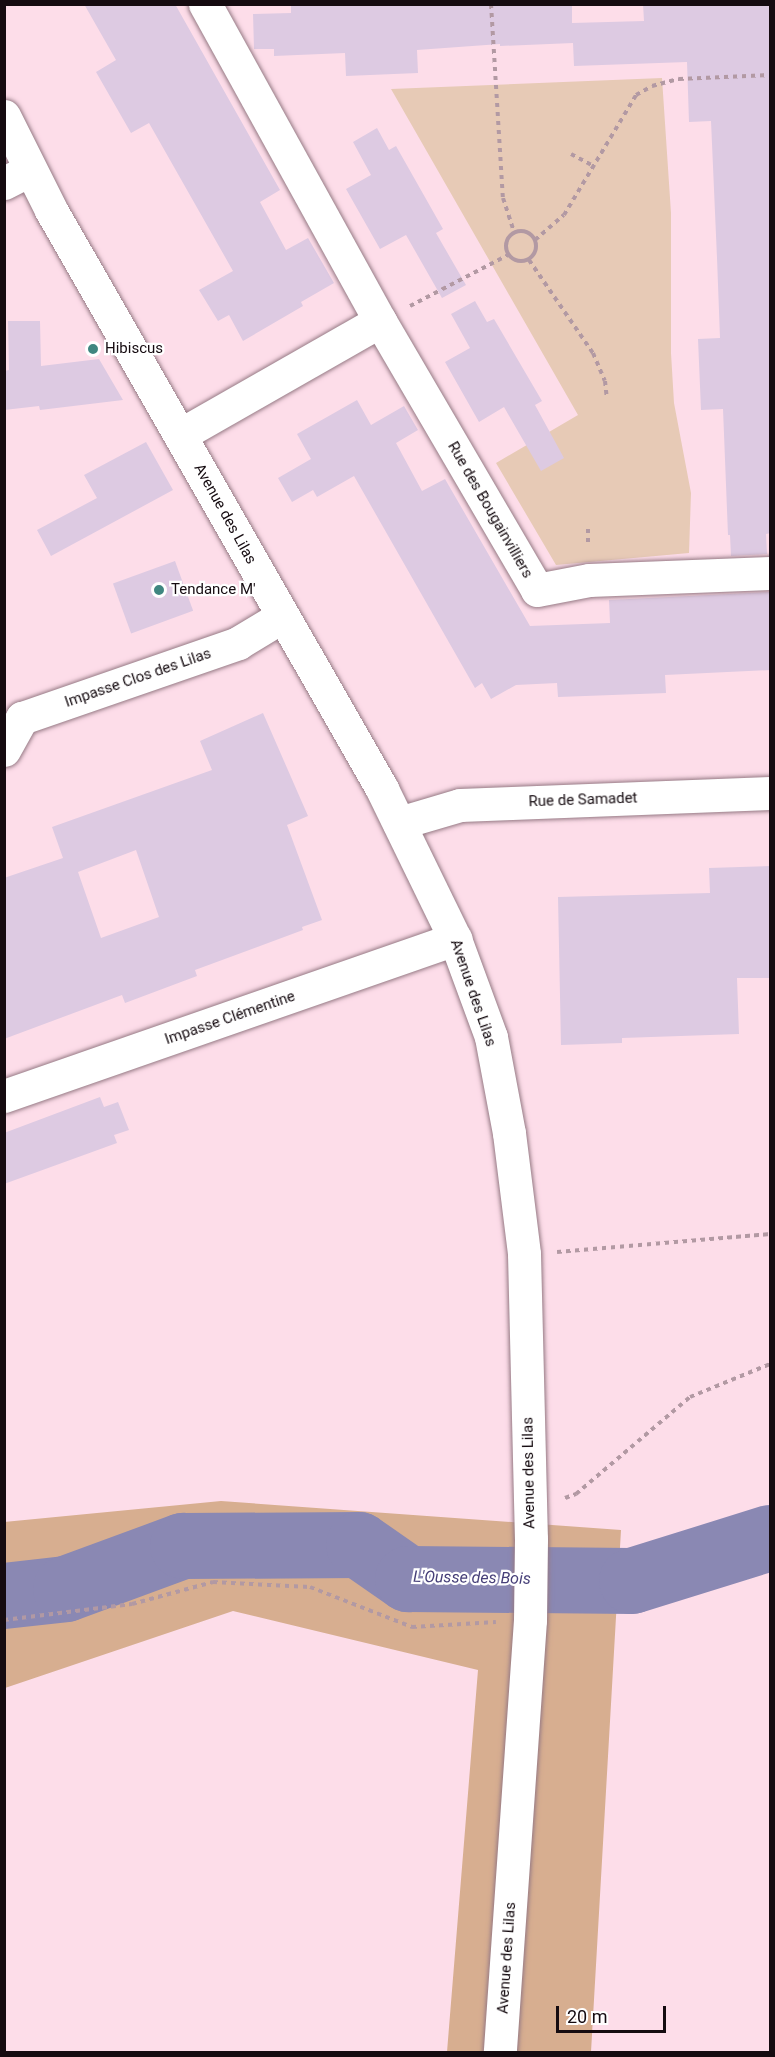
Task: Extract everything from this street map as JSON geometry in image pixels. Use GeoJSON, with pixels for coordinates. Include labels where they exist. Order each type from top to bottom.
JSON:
{"type":"FeatureCollection","features":[{"type":"Feature","properties":{"kind":"street","name":"Rue des Bougainvilliers"},"geometry":{"type":"LineString","coordinates":[[205,4],[380,321],[537,590],[589,580],[771,573]]}},
{"type":"Feature","properties":{"kind":"street","name":"Avenue des Lilas"},"geometry":{"type":"LineString","coordinates":[[4,116],[17,176],[180,435],[399,823],[455,939],[491,1037],[509,1133],[524,1254],[531,1524],[530,1620],[500,2052]]}},
{"type":"Feature","properties":{"kind":"street"},"geometry":{"type":"LineString","coordinates":[[180,435],[380,321]]}},
{"type":"Feature","properties":{"kind":"street","name":"Impasse Clos des Lilas"},"geometry":{"type":"LineString","coordinates":[[4,750],[22,718],[238,643],[283,615]]}},
{"type":"Feature","properties":{"kind":"street","name":"Rue de Samadet"},"geometry":{"type":"LineString","coordinates":[[399,823],[460,805],[771,793]]}},
{"type":"Feature","properties":{"kind":"street","name":"Impasse Clémentine"},"geometry":{"type":"LineString","coordinates":[[4,1096],[455,939]]}},
{"type":"Feature","properties":{"kind":"path"},"geometry":{"type":"LineString","coordinates":[[490,4],[503,198],[514,232],[506,246],[508,255],[516,260],[529,260],[536,252],[535,240],[531,234],[523,231],[514,232]]}},
{"type":"Feature","properties":{"kind":"path"},"geometry":{"type":"LineString","coordinates":[[535,240],[564,215],[636,95],[652,86],[679,79],[771,75]]}},
{"type":"Feature","properties":{"kind":"path"},"geometry":{"type":"LineString","coordinates":[[571,154],[595,166]]}},
{"type":"Feature","properties":{"kind":"path"},"geometry":{"type":"LineString","coordinates":[[380,321],[508,255]]}},
{"type":"Feature","properties":{"kind":"path"},"geometry":{"type":"LineString","coordinates":[[529,260],[593,353],[605,381],[607,399]]}},
{"type":"Feature","properties":{"kind":"path"},"geometry":{"type":"LineString","coordinates":[[524,1254],[771,1234]]}},
{"type":"Feature","properties":{"kind":"path"},"geometry":{"type":"LineString","coordinates":[[531,1524],[576,1494],[690,1397],[771,1364]]}},
{"type":"Feature","properties":{"kind":"path"},"geometry":{"type":"LineString","coordinates":[[4,1620],[132,1604],[213,1582],[310,1587],[412,1628],[530,1620]]}},
{"type":"Feature","properties":{"kind":"shaded area"},"geometry":{"type":"Polygon","coordinates":[[[662,78],[671,213],[671,353],[674,403],[691,493],[689,553],[556,565],[496,463],[578,415],[391,89],[662,78]]]}},
{"type":"Feature","properties":{"kind":"shaded area"},"geometry":{"type":"Polygon","coordinates":[[[221,1501],[621,1530],[591,2052],[447,2052],[478,1670],[233,1611],[5,1688],[4,1522],[221,1501]]]}},
{"type":"Feature","properties":{"kind":"building"},"geometry":{"type":"Polygon","coordinates":[[[84,4],[175,4],[280,190],[260,202],[286,250],[308,238],[334,283],[301,302],[303,306],[243,341],[229,315],[218,321],[199,290],[233,271],[149,123],[131,133],[96,72],[116,60],[84,4]]]}},
{"type":"Feature","properties":{"kind":"building"},"geometry":{"type":"Polygon","coordinates":[[[291,4],[572,4],[572,23],[644,21],[643,4],[771,4],[771,533],[766,534],[767,554],[731,556],[730,535],[728,535],[723,409],[701,410],[698,339],[720,338],[717,258],[711,121],[689,122],[687,62],[574,66],[573,43],[500,46],[500,44],[417,50],[418,73],[346,76],[345,53],[274,56],[274,49],[254,49],[253,14],[291,13],[291,4]]]}},
{"type":"Feature","properties":{"kind":"building"},"geometry":{"type":"Polygon","coordinates":[[[377,128],[389,150],[396,146],[443,229],[436,233],[466,285],[442,298],[406,235],[380,249],[346,189],[371,175],[353,142],[377,128]]]}},
{"type":"Feature","properties":{"kind":"building"},"geometry":{"type":"Polygon","coordinates":[[[475,301],[487,322],[494,319],[542,401],[535,405],[564,458],[541,471],[504,407],[479,422],[445,362],[470,348],[451,314],[475,301]]]}},
{"type":"Feature","properties":{"kind":"building"},"geometry":{"type":"Polygon","coordinates":[[[8,321],[40,321],[41,366],[99,359],[123,400],[40,410],[39,406],[4,410],[4,371],[9,370],[8,321]]]}},
{"type":"Feature","properties":{"kind":"building"},"geometry":{"type":"Polygon","coordinates":[[[357,400],[371,425],[404,406],[418,430],[396,443],[422,491],[445,479],[530,626],[610,623],[609,600],[769,592],[771,670],[665,675],[666,693],[558,697],[557,683],[516,685],[491,699],[482,683],[475,688],[354,476],[317,497],[313,490],[292,502],[278,478],[311,459],[297,434],[357,400]]]}},
{"type":"Feature","properties":{"kind":"building"},"geometry":{"type":"Polygon","coordinates":[[[146,442],[173,490],[51,556],[37,530],[97,498],[84,475],[146,442]]]}},
{"type":"Feature","properties":{"kind":"building"},"geometry":{"type":"Polygon","coordinates":[[[175,561],[193,611],[131,633],[113,584],[175,561]]]}},
{"type":"Feature","properties":{"kind":"building"},"geometry":{"type":"Polygon","coordinates":[[[263,713],[308,816],[287,825],[322,920],[302,927],[303,930],[195,970],[197,976],[125,1003],[122,995],[4,1039],[4,878],[63,858],[52,827],[212,770],[200,741],[263,713]],[[136,850],[78,872],[101,938],[159,917],[136,850]]]}},
{"type":"Feature","properties":{"kind":"building"},"geometry":{"type":"Polygon","coordinates":[[[771,866],[771,978],[737,978],[739,1034],[622,1038],[622,1043],[561,1045],[558,897],[710,893],[709,868],[771,866]]]}},
{"type":"Feature","properties":{"kind":"building"},"geometry":{"type":"Polygon","coordinates":[[[100,1097],[104,1107],[118,1102],[129,1130],[114,1135],[117,1143],[4,1184],[4,1133],[100,1097]]]}},
{"type":"Feature","properties":{"kind":"waterway","name":"L'Ousse des Bois"},"geometry":{"type":"LineString","coordinates":[[4,1596],[66,1589],[183,1546],[359,1545],[408,1579],[632,1581],[770,1538]]}},
{"type":"Feature","properties":{"kind":"place","name":"Hibiscus"},"geometry":{"type":"Point","coordinates":[93,349]}},
{"type":"Feature","properties":{"kind":"place","name":"Tendance M'"},"geometry":{"type":"Point","coordinates":[159,590]}}]}
